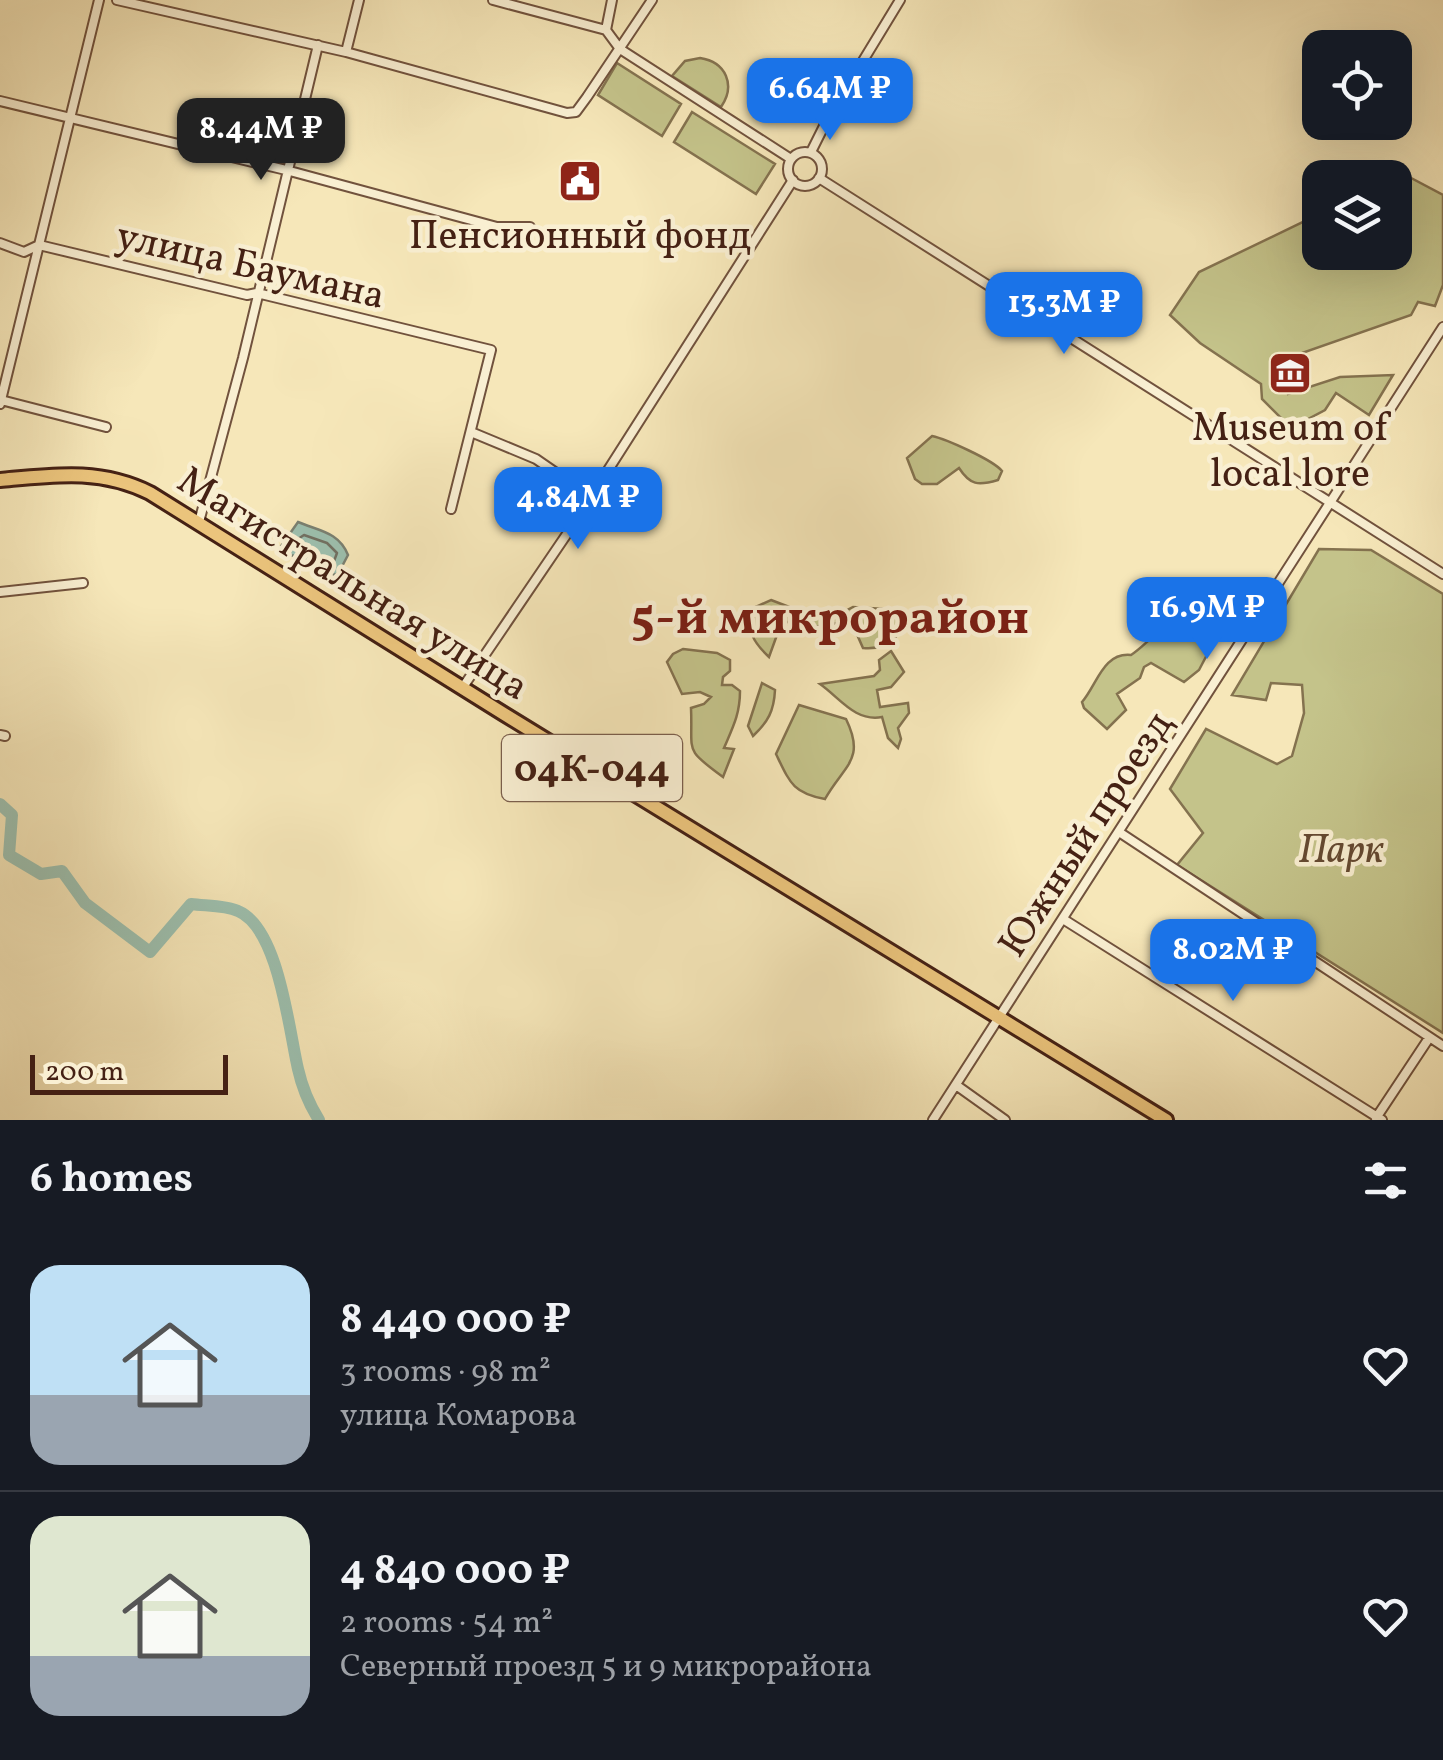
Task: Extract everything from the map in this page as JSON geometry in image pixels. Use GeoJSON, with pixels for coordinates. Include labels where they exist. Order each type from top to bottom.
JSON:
{"type":"FeatureCollection","features":[{"type":"Feature","properties":{"kind":"main road","name":"Магистральная улица"},"geometry":{"type":"LineString","coordinates":[[0,480],[72,473],[116,479],[150,493],[1166,1120]]}},
{"type":"Feature","properties":{"kind":"street"},"geometry":{"type":"LineString","coordinates":[[99,0],[0,402],[106,427]]}},
{"type":"Feature","properties":{"kind":"street"},"geometry":{"type":"LineString","coordinates":[[117,0],[346,52],[567,113],[576,112],[652,0]]}},
{"type":"Feature","properties":{"kind":"street"},"geometry":{"type":"LineString","coordinates":[[346,52],[359,0]]}},
{"type":"Feature","properties":{"kind":"street"},"geometry":{"type":"LineString","coordinates":[[493,0],[606,30],[620,49],[791,159]]}},
{"type":"Feature","properties":{"kind":"street"},"geometry":{"type":"LineString","coordinates":[[606,30],[612,0]]}},
{"type":"Feature","properties":{"kind":"street"},"geometry":{"type":"LineString","coordinates":[[811,152],[900,0]]}},
{"type":"Feature","properties":{"kind":"street"},"geometry":{"type":"LineString","coordinates":[[199,522],[318,46]]}},
{"type":"Feature","properties":{"kind":"street"},"geometry":{"type":"LineString","coordinates":[[0,101],[286,170],[496,227],[530,227]]}},
{"type":"Feature","properties":{"kind":"street"},"geometry":{"type":"LineString","coordinates":[[800,152],[811,152],[821,162],[819,178],[807,186],[793,180],[788,170],[791,159],[800,152]]}},
{"type":"Feature","properties":{"kind":"street"},"geometry":{"type":"LineString","coordinates":[[819,178],[1443,574]]}},
{"type":"Feature","properties":{"kind":"street"},"geometry":{"type":"LineString","coordinates":[[463,687],[591,497],[793,180]]}},
{"type":"Feature","properties":{"kind":"street","name":"улица Баумана"},"geometry":{"type":"LineString","coordinates":[[0,243],[24,252],[39,245],[491,350],[471,432]]}},
{"type":"Feature","properties":{"kind":"street","name":"Южный проезд"},"geometry":{"type":"LineString","coordinates":[[933,1120],[1443,327]]}},
{"type":"Feature","properties":{"kind":"street"},"geometry":{"type":"LineString","coordinates":[[0,352],[13,355]]}},
{"type":"Feature","properties":{"kind":"street"},"geometry":{"type":"LineString","coordinates":[[451,509],[471,432],[536,459],[591,497]]}},
{"type":"Feature","properties":{"kind":"street"},"geometry":{"type":"LineString","coordinates":[[0,592],[84,583]]}},
{"type":"Feature","properties":{"kind":"street"},"geometry":{"type":"LineString","coordinates":[[1119,832],[1443,1046]]}},
{"type":"Feature","properties":{"kind":"street"},"geometry":{"type":"LineString","coordinates":[[1063,919],[1378,1119],[1429,1038]]}},
{"type":"Feature","properties":{"kind":"street"},"geometry":{"type":"LineString","coordinates":[[956,1085],[1005,1120]]}},
{"type":"Feature","properties":{"kind":"green space"},"geometry":{"type":"Polygon","coordinates":[[[700,58],[716,64],[726,76],[728,91],[721,107],[672,76],[685,61],[700,58]]]}},
{"type":"Feature","properties":{"kind":"green space"},"geometry":{"type":"Polygon","coordinates":[[[617,63],[681,104],[662,136],[598,95],[617,63]]]}},
{"type":"Feature","properties":{"kind":"green space"},"geometry":{"type":"Polygon","coordinates":[[[692,112],[775,164],[756,194],[674,142],[692,112]]]}},
{"type":"Feature","properties":{"kind":"green space"},"geometry":{"type":"Polygon","coordinates":[[[1412,179],[1443,195],[1443,285],[1435,306],[1418,302],[1411,315],[1279,361],[1288,394],[1340,377],[1393,375],[1369,415],[1336,393],[1325,410],[1291,428],[1262,399],[1261,384],[1200,343],[1170,315],[1199,272],[1302,222],[1302,270],[1412,270],[1412,179]]]}},
{"type":"Feature","properties":{"kind":"green space"},"geometry":{"type":"Polygon","coordinates":[[[932,436],[997,466],[1002,471],[998,480],[975,483],[959,468],[937,484],[922,484],[915,479],[907,458],[932,436]]]}},
{"type":"Feature","properties":{"kind":"green space","name":"Парк"},"geometry":{"type":"Polygon","coordinates":[[[1319,549],[1371,550],[1443,594],[1443,1033],[1177,865],[1203,833],[1170,789],[1206,729],[1277,764],[1292,756],[1304,713],[1302,685],[1271,683],[1266,700],[1232,695],[1319,549]]]}},
{"type":"Feature","properties":{"kind":"green space"},"geometry":{"type":"Polygon","coordinates":[[[771,600],[826,621],[853,607],[900,610],[900,627],[888,644],[863,648],[851,621],[813,627],[782,621],[769,657],[752,636],[750,617],[751,609],[771,600]]]}},
{"type":"Feature","properties":{"kind":"green space"},"geometry":{"type":"Polygon","coordinates":[[[1171,626],[1197,632],[1211,647],[1199,670],[1184,682],[1151,663],[1144,667],[1140,678],[1117,694],[1126,710],[1107,729],[1082,702],[1107,664],[1121,655],[1131,655],[1171,626]]]}},
{"type":"Feature","properties":{"kind":"green space"},"geometry":{"type":"Polygon","coordinates":[[[683,649],[717,653],[730,660],[730,671],[723,677],[722,685],[732,685],[740,691],[737,714],[724,748],[734,749],[723,777],[701,760],[691,742],[691,708],[711,697],[700,692],[682,694],[667,662],[683,649]]]}},
{"type":"Feature","properties":{"kind":"green space"},"geometry":{"type":"Polygon","coordinates":[[[891,651],[904,672],[891,687],[877,690],[880,707],[908,703],[909,713],[898,728],[898,748],[888,738],[882,717],[864,716],[848,708],[820,684],[874,676],[880,670],[879,660],[891,651]]]}},
{"type":"Feature","properties":{"kind":"green space"},"geometry":{"type":"Polygon","coordinates":[[[762,683],[775,690],[774,697],[769,716],[753,736],[748,726],[762,683]]]}},
{"type":"Feature","properties":{"kind":"green space"},"geometry":{"type":"Polygon","coordinates":[[[799,705],[846,719],[852,733],[850,762],[825,799],[806,794],[794,785],[776,754],[799,705]]]}},
{"type":"Feature","properties":{"kind":"water"},"geometry":{"type":"Polygon","coordinates":[[[298,522],[328,533],[344,547],[348,555],[338,574],[325,572],[293,555],[283,555],[279,549],[298,522]]]}},
{"type":"Feature","properties":{"kind":"waterway"},"geometry":{"type":"LineString","coordinates":[[0,804],[12,815],[9,855],[41,874],[62,871],[85,903],[150,952],[191,904],[233,909],[252,921],[273,958],[300,1076],[319,1120]]}},
{"type":"Feature","properties":{"kind":"place","name":"Пенсионный фонд"},"geometry":{"type":"Point","coordinates":[580,181]}},
{"type":"Feature","properties":{"kind":"place","name":"Museum of local lore"},"geometry":{"type":"Point","coordinates":[1290,373]}},
{"type":"Feature","properties":{"kind":"district","name":"5-й микрорайон"},"geometry":{"type":"Point","coordinates":[830,615]}}]}
